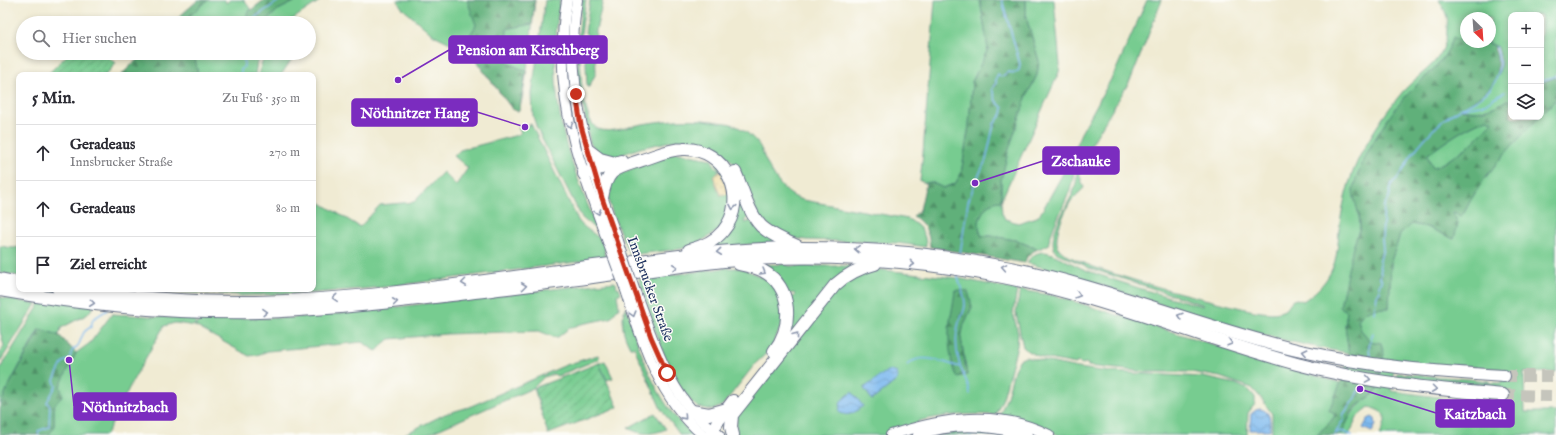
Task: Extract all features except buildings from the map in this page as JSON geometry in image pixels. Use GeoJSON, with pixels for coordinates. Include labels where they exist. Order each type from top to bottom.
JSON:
{"type":"FeatureCollection","features":[{"type":"Feature","properties":{"kind":"highway"},"geometry":{"type":"LineString","coordinates":[[602,198],[604,186],[614,167],[643,152],[678,143],[689,142],[704,145],[717,151],[734,170],[755,218],[762,227],[800,248]]}},
{"type":"Feature","properties":{"kind":"highway"},"geometry":{"type":"LineString","coordinates":[[590,168],[614,167],[683,149],[706,154],[720,163],[730,178],[734,194],[734,210],[729,223],[717,237],[702,246],[634,267],[726,261],[808,258],[892,258]]}},
{"type":"Feature","properties":{"kind":"highway"},"geometry":{"type":"LineString","coordinates":[[590,168],[600,159],[614,167]]}},
{"type":"Feature","properties":{"kind":"highway"},"geometry":{"type":"LineString","coordinates":[[665,258],[725,251],[848,248],[892,258],[1041,280],[1108,294],[1223,330],[1343,360],[1397,368],[1504,376]]}},
{"type":"Feature","properties":{"kind":"highway"},"geometry":{"type":"LineString","coordinates":[[733,435],[730,412],[835,285],[846,275],[892,258]]}},
{"type":"Feature","properties":{"kind":"highway"},"geometry":{"type":"LineString","coordinates":[[713,434],[778,346],[786,327],[788,311],[780,289],[768,274],[754,268],[726,261]]}},
{"type":"Feature","properties":{"kind":"highway"},"geometry":{"type":"LineString","coordinates":[[0,290],[55,299],[140,308],[229,307],[356,296],[612,269]]}},
{"type":"Feature","properties":{"kind":"highway"},"geometry":{"type":"LineString","coordinates":[[0,279],[16,282]]}},
{"type":"Feature","properties":{"kind":"highway"},"geometry":{"type":"LineString","coordinates":[[1041,280],[1104,303],[1210,338],[1296,364],[1395,384],[1503,395]]}},
{"type":"Feature","properties":{"kind":"highway"},"geometry":{"type":"LineString","coordinates":[[87,292],[229,307]]}},
{"type":"Feature","properties":{"kind":"highway"},"geometry":{"type":"LineString","coordinates":[[692,411],[709,414],[730,412]]}},
{"type":"Feature","properties":{"kind":"main road"},"geometry":{"type":"LineString","coordinates":[[567,0],[563,41],[564,87],[568,116],[575,145],[590,168]]}},
{"type":"Feature","properties":{"kind":"main road"},"geometry":{"type":"LineString","coordinates":[[577,0],[574,19],[573,65],[576,94],[590,168],[613,242]]}},
{"type":"Feature","properties":{"kind":"main road","name":"Innsbrucker Straße"},"geometry":{"type":"LineString","coordinates":[[590,168],[602,198],[613,242],[631,293],[667,373],[682,399],[713,434]]}},
{"type":"Feature","properties":{"kind":"main road","name":"Innsbrucker Straße"},"geometry":{"type":"LineString","coordinates":[[631,293],[640,335],[654,371],[676,408],[713,434]]}},
{"type":"Feature","properties":{"kind":"main road"},"geometry":{"type":"LineString","coordinates":[[891,435],[969,426],[1008,426],[1038,429],[1049,435]]}},
{"type":"Feature","properties":{"kind":"main road"},"geometry":{"type":"LineString","coordinates":[[1008,426],[1026,435]]}},
{"type":"Feature","properties":{"kind":"green space"},"geometry":{"type":"Polygon","coordinates":[[[198,0],[208,0],[190,16],[181,15],[198,0]]]}},
{"type":"Feature","properties":{"kind":"green space"},"geometry":{"type":"Polygon","coordinates":[[[208,0],[225,0],[226,3],[230,0],[244,0],[251,10],[247,13],[247,16],[189,16],[208,0]]]}},
{"type":"Feature","properties":{"kind":"green space"},"geometry":{"type":"Polygon","coordinates":[[[264,0],[298,0],[278,10],[272,16],[247,16],[247,13],[264,0]]]}},
{"type":"Feature","properties":{"kind":"green space"},"geometry":{"type":"Polygon","coordinates":[[[298,0],[321,0],[297,16],[272,16],[278,10],[298,0]]]}},
{"type":"Feature","properties":{"kind":"green space"},"geometry":{"type":"Polygon","coordinates":[[[397,0],[535,0],[526,76],[521,104],[518,111],[513,110],[470,53],[432,34],[402,8],[397,0]]]}},
{"type":"Feature","properties":{"kind":"green space"},"geometry":{"type":"Polygon","coordinates":[[[467,0],[535,0],[532,24],[507,29],[506,62],[526,71],[520,108],[518,111],[513,110],[470,53],[462,49],[476,25],[467,0]]]}},
{"type":"Feature","properties":{"kind":"green space"},"geometry":{"type":"Polygon","coordinates":[[[545,0],[560,0],[557,19],[555,59],[561,119],[570,157],[597,229],[582,218],[537,129],[533,116],[532,93],[545,0]]]}},
{"type":"Feature","properties":{"kind":"green space"},"geometry":{"type":"Polygon","coordinates":[[[582,0],[586,0],[580,50],[582,89],[592,124],[598,129],[609,131],[652,123],[687,120],[704,120],[728,123],[746,132],[757,142],[768,165],[780,184],[796,198],[908,219],[922,230],[925,237],[926,247],[897,243],[806,240],[786,237],[778,234],[759,217],[740,172],[735,164],[715,147],[699,141],[677,140],[640,148],[615,157],[602,153],[599,154],[590,143],[578,80],[578,37],[582,0]]]}},
{"type":"Feature","properties":{"kind":"green space"},"geometry":{"type":"Polygon","coordinates":[[[590,0],[603,0],[596,30],[596,73],[589,87],[587,87],[585,41],[587,39],[587,34],[585,33],[590,0]]]}},
{"type":"Feature","properties":{"kind":"green space"},"geometry":{"type":"Polygon","coordinates":[[[935,0],[980,0],[988,49],[972,82],[969,126],[961,174],[955,184],[943,188],[931,182],[926,183],[920,181],[935,0]]]}},
{"type":"Feature","properties":{"kind":"green space"},"geometry":{"type":"Polygon","coordinates":[[[980,0],[1026,0],[1026,17],[1039,61],[1037,75],[1027,95],[1008,152],[1001,180],[1001,201],[991,203],[987,206],[980,218],[979,223],[982,236],[992,236],[1015,240],[1038,249],[1028,256],[1025,263],[930,247],[926,229],[921,222],[913,216],[920,210],[926,183],[931,182],[943,188],[955,184],[961,174],[969,126],[972,82],[988,49],[980,0]]]}},
{"type":"Feature","properties":{"kind":"green space"},"geometry":{"type":"Polygon","coordinates":[[[1026,0],[1054,0],[1060,65],[1059,72],[1001,201],[1002,213],[1005,219],[1018,223],[1037,217],[1042,211],[1066,168],[1081,133],[1115,72],[1147,0],[1162,0],[1131,79],[1086,153],[1079,173],[1084,188],[1071,201],[1063,217],[1058,230],[1058,247],[1068,255],[1088,265],[1116,275],[1254,311],[1271,313],[1279,312],[1287,308],[1293,300],[1297,299],[1303,301],[1310,296],[1322,285],[1334,266],[1339,226],[1346,196],[1351,178],[1361,154],[1379,123],[1394,102],[1407,87],[1437,59],[1446,41],[1447,17],[1439,0],[1556,0],[1556,77],[1544,82],[1544,12],[1508,12],[1508,100],[1484,110],[1473,111],[1461,108],[1486,91],[1493,84],[1500,68],[1501,58],[1498,47],[1496,46],[1496,12],[1460,12],[1460,41],[1453,38],[1444,59],[1407,95],[1371,146],[1361,167],[1358,209],[1360,226],[1353,249],[1340,307],[1347,311],[1345,326],[1349,353],[1267,336],[1226,325],[1027,263],[1036,254],[1044,252],[1086,270],[1144,290],[1203,306],[1204,305],[1086,267],[1057,253],[1053,240],[1058,223],[1074,190],[1077,172],[1074,172],[1070,191],[1054,226],[1048,245],[1038,249],[1015,240],[992,236],[982,236],[979,227],[980,218],[987,206],[1001,200],[1001,180],[1008,152],[1027,95],[1037,75],[1039,61],[1026,17],[1026,0]]]}},
{"type":"Feature","properties":{"kind":"green space"},"geometry":{"type":"Polygon","coordinates":[[[1453,37],[1460,40],[1460,48],[1494,48],[1497,57],[1497,72],[1499,73],[1492,86],[1461,109],[1473,111],[1485,110],[1507,100],[1508,120],[1536,120],[1488,174],[1471,199],[1464,213],[1461,216],[1455,212],[1453,213],[1458,223],[1454,239],[1427,227],[1411,224],[1400,235],[1391,261],[1389,308],[1379,308],[1368,311],[1358,320],[1361,330],[1369,341],[1381,343],[1384,354],[1377,390],[1351,413],[1341,435],[1317,435],[1335,415],[1329,410],[1340,384],[1349,355],[1345,326],[1347,311],[1340,307],[1352,251],[1360,227],[1353,191],[1355,181],[1369,150],[1388,119],[1408,94],[1440,62],[1453,37]],[[1487,119],[1463,130],[1427,155],[1433,168],[1447,161],[1469,146],[1493,122],[1487,119]]]}},
{"type":"Feature","properties":{"kind":"green space"},"geometry":{"type":"Polygon","coordinates":[[[62,60],[112,60],[116,63],[108,72],[50,72],[62,60]]]}},
{"type":"Feature","properties":{"kind":"green space"},"geometry":{"type":"Polygon","coordinates":[[[137,60],[195,60],[197,72],[124,72],[137,60]]]}},
{"type":"Feature","properties":{"kind":"green space"},"geometry":{"type":"Polygon","coordinates":[[[195,60],[258,60],[255,72],[197,72],[195,60]]]}},
{"type":"Feature","properties":{"kind":"green space"},"geometry":{"type":"Polygon","coordinates":[[[263,60],[291,60],[283,72],[259,72],[263,60]]]}},
{"type":"Feature","properties":{"kind":"green space"},"geometry":{"type":"Polygon","coordinates":[[[1556,77],[1556,99],[1544,112],[1544,84],[1544,82],[1556,77]]]}},
{"type":"Feature","properties":{"kind":"green space"},"geometry":{"type":"Polygon","coordinates":[[[1556,99],[1556,372],[1524,373],[1525,412],[1556,412],[1556,435],[1380,435],[1385,416],[1380,411],[1369,407],[1358,416],[1349,435],[1341,435],[1353,412],[1360,404],[1372,395],[1381,343],[1368,341],[1367,337],[1361,330],[1358,320],[1368,311],[1379,308],[1389,308],[1391,261],[1400,235],[1411,224],[1427,227],[1454,239],[1456,218],[1452,213],[1464,213],[1479,186],[1518,139],[1536,120],[1544,120],[1544,112],[1556,99]],[[1395,360],[1391,391],[1438,397],[1448,400],[1489,401],[1489,403],[1495,403],[1503,400],[1499,388],[1481,385],[1481,383],[1501,383],[1503,371],[1500,369],[1454,365],[1443,367],[1395,360]]]}},
{"type":"Feature","properties":{"kind":"green space"},"geometry":{"type":"Polygon","coordinates":[[[1487,119],[1494,122],[1469,146],[1447,161],[1433,168],[1427,155],[1463,130],[1487,119]]]}},
{"type":"Feature","properties":{"kind":"green space"},"geometry":{"type":"Polygon","coordinates":[[[531,124],[578,220],[600,239],[605,248],[604,254],[607,258],[384,287],[313,293],[238,296],[218,294],[219,292],[316,292],[316,200],[360,227],[380,205],[414,202],[443,172],[456,185],[468,168],[454,156],[460,150],[518,135],[521,132],[518,128],[531,124]]]}},
{"type":"Feature","properties":{"kind":"green space"},"geometry":{"type":"Polygon","coordinates":[[[673,152],[711,159],[732,194],[721,229],[695,245],[680,249],[630,255],[613,216],[607,195],[614,176],[673,152]]]}},
{"type":"Feature","properties":{"kind":"green space"},"geometry":{"type":"Polygon","coordinates":[[[713,154],[749,214],[748,218],[744,221],[745,223],[750,221],[778,242],[706,248],[736,211],[713,154]]]}},
{"type":"Feature","properties":{"kind":"green space"},"geometry":{"type":"Polygon","coordinates":[[[0,246],[16,248],[16,276],[0,273],[0,246]]]}},
{"type":"Feature","properties":{"kind":"green space"},"geometry":{"type":"Polygon","coordinates":[[[787,264],[788,266],[856,266],[786,343],[790,298],[795,296],[794,293],[790,294],[786,292],[760,265],[787,264]]]}},
{"type":"Feature","properties":{"kind":"green space"},"geometry":{"type":"Polygon","coordinates":[[[725,268],[741,268],[769,280],[781,296],[784,320],[771,349],[755,364],[723,405],[713,410],[697,407],[686,395],[676,380],[660,346],[639,279],[725,268]]]}},
{"type":"Feature","properties":{"kind":"green space"},"geometry":{"type":"Polygon","coordinates":[[[874,269],[957,278],[1017,290],[1013,313],[1018,333],[1017,346],[1003,398],[995,415],[966,414],[928,419],[918,421],[918,423],[884,435],[737,435],[736,413],[843,281],[874,269]],[[955,290],[954,305],[950,321],[967,375],[961,338],[964,324],[972,307],[955,290]],[[897,380],[864,387],[864,388],[872,400],[897,380]]]}},
{"type":"Feature","properties":{"kind":"green space"},"geometry":{"type":"Polygon","coordinates":[[[614,282],[616,283],[617,288],[619,287],[621,293],[617,295],[619,307],[611,318],[581,324],[568,329],[558,337],[554,337],[539,331],[446,334],[390,339],[377,351],[363,342],[268,351],[249,356],[195,326],[202,319],[225,320],[225,318],[287,318],[335,314],[614,282]]]}},
{"type":"Feature","properties":{"kind":"green space"},"geometry":{"type":"Polygon","coordinates":[[[955,290],[968,291],[972,307],[964,324],[961,338],[967,375],[957,377],[949,342],[950,321],[955,290]]]}},
{"type":"Feature","properties":{"kind":"green space"},"geometry":{"type":"Polygon","coordinates":[[[1020,290],[1056,296],[1341,383],[1329,410],[1335,415],[1317,435],[1272,435],[1272,414],[1261,398],[1252,388],[1220,377],[1191,372],[1146,372],[1088,366],[1088,364],[1085,363],[1083,364],[1077,362],[1076,364],[1043,358],[1029,352],[1023,347],[1016,313],[1020,290]]]}},
{"type":"Feature","properties":{"kind":"green space"},"geometry":{"type":"Polygon","coordinates":[[[47,292],[104,292],[88,314],[61,328],[59,335],[39,329],[6,391],[0,407],[0,369],[47,292]]]}},
{"type":"Feature","properties":{"kind":"green space"},"geometry":{"type":"Polygon","coordinates":[[[170,292],[216,292],[215,294],[170,292]]]}},
{"type":"Feature","properties":{"kind":"green space"},"geometry":{"type":"Polygon","coordinates":[[[0,297],[36,304],[0,362],[0,353],[4,346],[0,331],[0,297]]]}},
{"type":"Feature","properties":{"kind":"green space"},"geometry":{"type":"Polygon","coordinates":[[[625,307],[627,308],[644,360],[659,393],[680,422],[693,435],[680,435],[661,409],[634,347],[630,347],[625,337],[623,319],[625,307]]]}},
{"type":"Feature","properties":{"kind":"green space"},"geometry":{"type":"Polygon","coordinates":[[[112,314],[199,319],[195,323],[195,326],[175,323],[164,326],[132,382],[106,435],[48,435],[54,428],[54,405],[64,375],[76,353],[90,343],[112,314]]]}},
{"type":"Feature","properties":{"kind":"green space"},"geometry":{"type":"Polygon","coordinates":[[[40,329],[59,335],[76,353],[60,386],[63,396],[54,405],[54,428],[48,435],[0,435],[0,407],[6,391],[40,329]]]}},
{"type":"Feature","properties":{"kind":"green space"},"geometry":{"type":"Polygon","coordinates":[[[598,355],[599,359],[557,376],[554,374],[544,377],[533,388],[426,435],[403,435],[445,414],[469,407],[566,365],[598,355]]]}},
{"type":"Feature","properties":{"kind":"green space"},"geometry":{"type":"Polygon","coordinates":[[[1025,357],[1078,368],[1110,372],[1203,377],[1236,384],[1249,390],[1255,397],[1255,404],[1248,413],[1247,435],[1059,435],[1032,424],[999,416],[1007,397],[1014,370],[1019,360],[1025,357]]]}},
{"type":"Feature","properties":{"kind":"green space"},"geometry":{"type":"Polygon","coordinates":[[[605,361],[613,378],[607,380],[599,363],[605,361]]]}},
{"type":"Feature","properties":{"kind":"green space"},"geometry":{"type":"Polygon","coordinates":[[[599,363],[618,407],[548,434],[534,388],[599,363]]]}},
{"type":"Feature","properties":{"kind":"green space"},"geometry":{"type":"Polygon","coordinates":[[[1397,373],[1490,381],[1473,384],[1490,387],[1396,379],[1397,373]]]}},
{"type":"Feature","properties":{"kind":"green space"},"geometry":{"type":"Polygon","coordinates":[[[655,413],[666,429],[656,432],[642,433],[628,428],[655,413]]]}},
{"type":"Feature","properties":{"kind":"green space"},"geometry":{"type":"Polygon","coordinates":[[[961,431],[977,431],[1014,435],[937,435],[961,431]]]}},
{"type":"Feature","properties":{"kind":"sand"},"geometry":{"type":"Polygon","coordinates":[[[721,171],[729,194],[720,195],[713,176],[721,171]]]}},
{"type":"Feature","properties":{"kind":"water"},"geometry":{"type":"Polygon","coordinates":[[[887,371],[897,373],[897,380],[872,400],[864,388],[887,371]]]}},
{"type":"Feature","properties":{"kind":"water"},"geometry":{"type":"Polygon","coordinates":[[[852,392],[863,406],[855,412],[849,414],[839,412],[841,401],[852,392]]]}},
{"type":"Feature","properties":{"kind":"water"},"geometry":{"type":"Polygon","coordinates":[[[1260,409],[1264,410],[1269,416],[1270,430],[1250,430],[1251,414],[1260,409]]]}},
{"type":"Feature","properties":{"kind":"water"},"geometry":{"type":"Polygon","coordinates":[[[1372,417],[1375,419],[1376,425],[1372,432],[1363,428],[1368,419],[1372,417]]]}},
{"type":"Feature","properties":{"kind":"waterway"},"geometry":{"type":"LineString","coordinates":[[257,16],[280,0]]}},
{"type":"Feature","properties":{"kind":"waterway"},"geometry":{"type":"LineString","coordinates":[[960,254],[968,202],[986,160],[994,124],[1002,114],[1003,108],[996,101],[992,89],[996,84],[998,74],[1001,77],[1008,72],[1015,73],[1019,70],[1020,64],[1002,0]]}},
{"type":"Feature","properties":{"kind":"waterway"},"geometry":{"type":"LineString","coordinates":[[1374,313],[1377,295],[1380,292],[1379,285],[1382,282],[1379,264],[1383,248],[1382,239],[1384,206],[1389,198],[1392,183],[1401,174],[1418,146],[1436,127],[1445,119],[1481,97],[1491,88],[1494,84],[1499,68],[1499,57],[1496,47]]}},
{"type":"Feature","properties":{"kind":"waterway"},"geometry":{"type":"LineString","coordinates":[[241,72],[244,66],[244,60]]}},
{"type":"Feature","properties":{"kind":"waterway"},"geometry":{"type":"LineString","coordinates":[[1544,80],[1556,76]]}},
{"type":"Feature","properties":{"kind":"waterway"},"geometry":{"type":"LineString","coordinates":[[1463,108],[1485,104],[1505,92]]}},
{"type":"Feature","properties":{"kind":"waterway"},"geometry":{"type":"LineString","coordinates":[[958,274],[965,304],[956,337],[960,366],[970,394]]}},
{"type":"Feature","properties":{"kind":"waterway"},"geometry":{"type":"LineString","coordinates":[[39,435],[38,431],[49,427],[50,406],[47,402],[56,386],[54,380],[63,362],[69,360],[72,351],[78,345],[84,332],[91,327],[93,319],[107,310]]}},
{"type":"Feature","properties":{"kind":"waterway"},"geometry":{"type":"LineString","coordinates":[[1370,358],[1369,346],[1373,333]]}},
{"type":"Feature","properties":{"kind":"waterway"},"geometry":{"type":"LineString","coordinates":[[907,365],[915,360],[925,359],[938,360],[960,367]]}},
{"type":"Feature","properties":{"kind":"waterway"},"geometry":{"type":"LineString","coordinates":[[1334,435],[1344,420],[1343,415],[1355,398],[1362,383]]}},
{"type":"Feature","properties":{"kind":"waterway"},"geometry":{"type":"LineString","coordinates":[[1336,433],[1341,431],[1352,435]]}},
{"type":"Feature","properties":{"kind":"tunnel"},"geometry":{"type":"LineString","coordinates":[[1504,376],[1556,376]]}},
{"type":"Feature","properties":{"kind":"tunnel"},"geometry":{"type":"LineString","coordinates":[[1503,395],[1556,396]]}},
{"type":"Feature","properties":{"kind":"place","name":"Pension am Kirschberg"},"geometry":{"type":"Point","coordinates":[398,80]}},
{"type":"Feature","properties":{"kind":"place","name":"Nöthnitzer Hang"},"geometry":{"type":"Point","coordinates":[525,127]}},
{"type":"Feature","properties":{"kind":"place","name":"Zschauke"},"geometry":{"type":"Point","coordinates":[975,183]}},
{"type":"Feature","properties":{"kind":"place","name":"Nöthnitzbach"},"geometry":{"type":"Point","coordinates":[69,360]}},
{"type":"Feature","properties":{"kind":"place","name":"Kaitzbach"},"geometry":{"type":"Point","coordinates":[1360,389]}},
{"type":"Feature","properties":{"kind":"route"},"geometry":{"type":"LineString","coordinates":[[576,94],[581,126],[602,198],[651,337],[667,373]]}}]}
